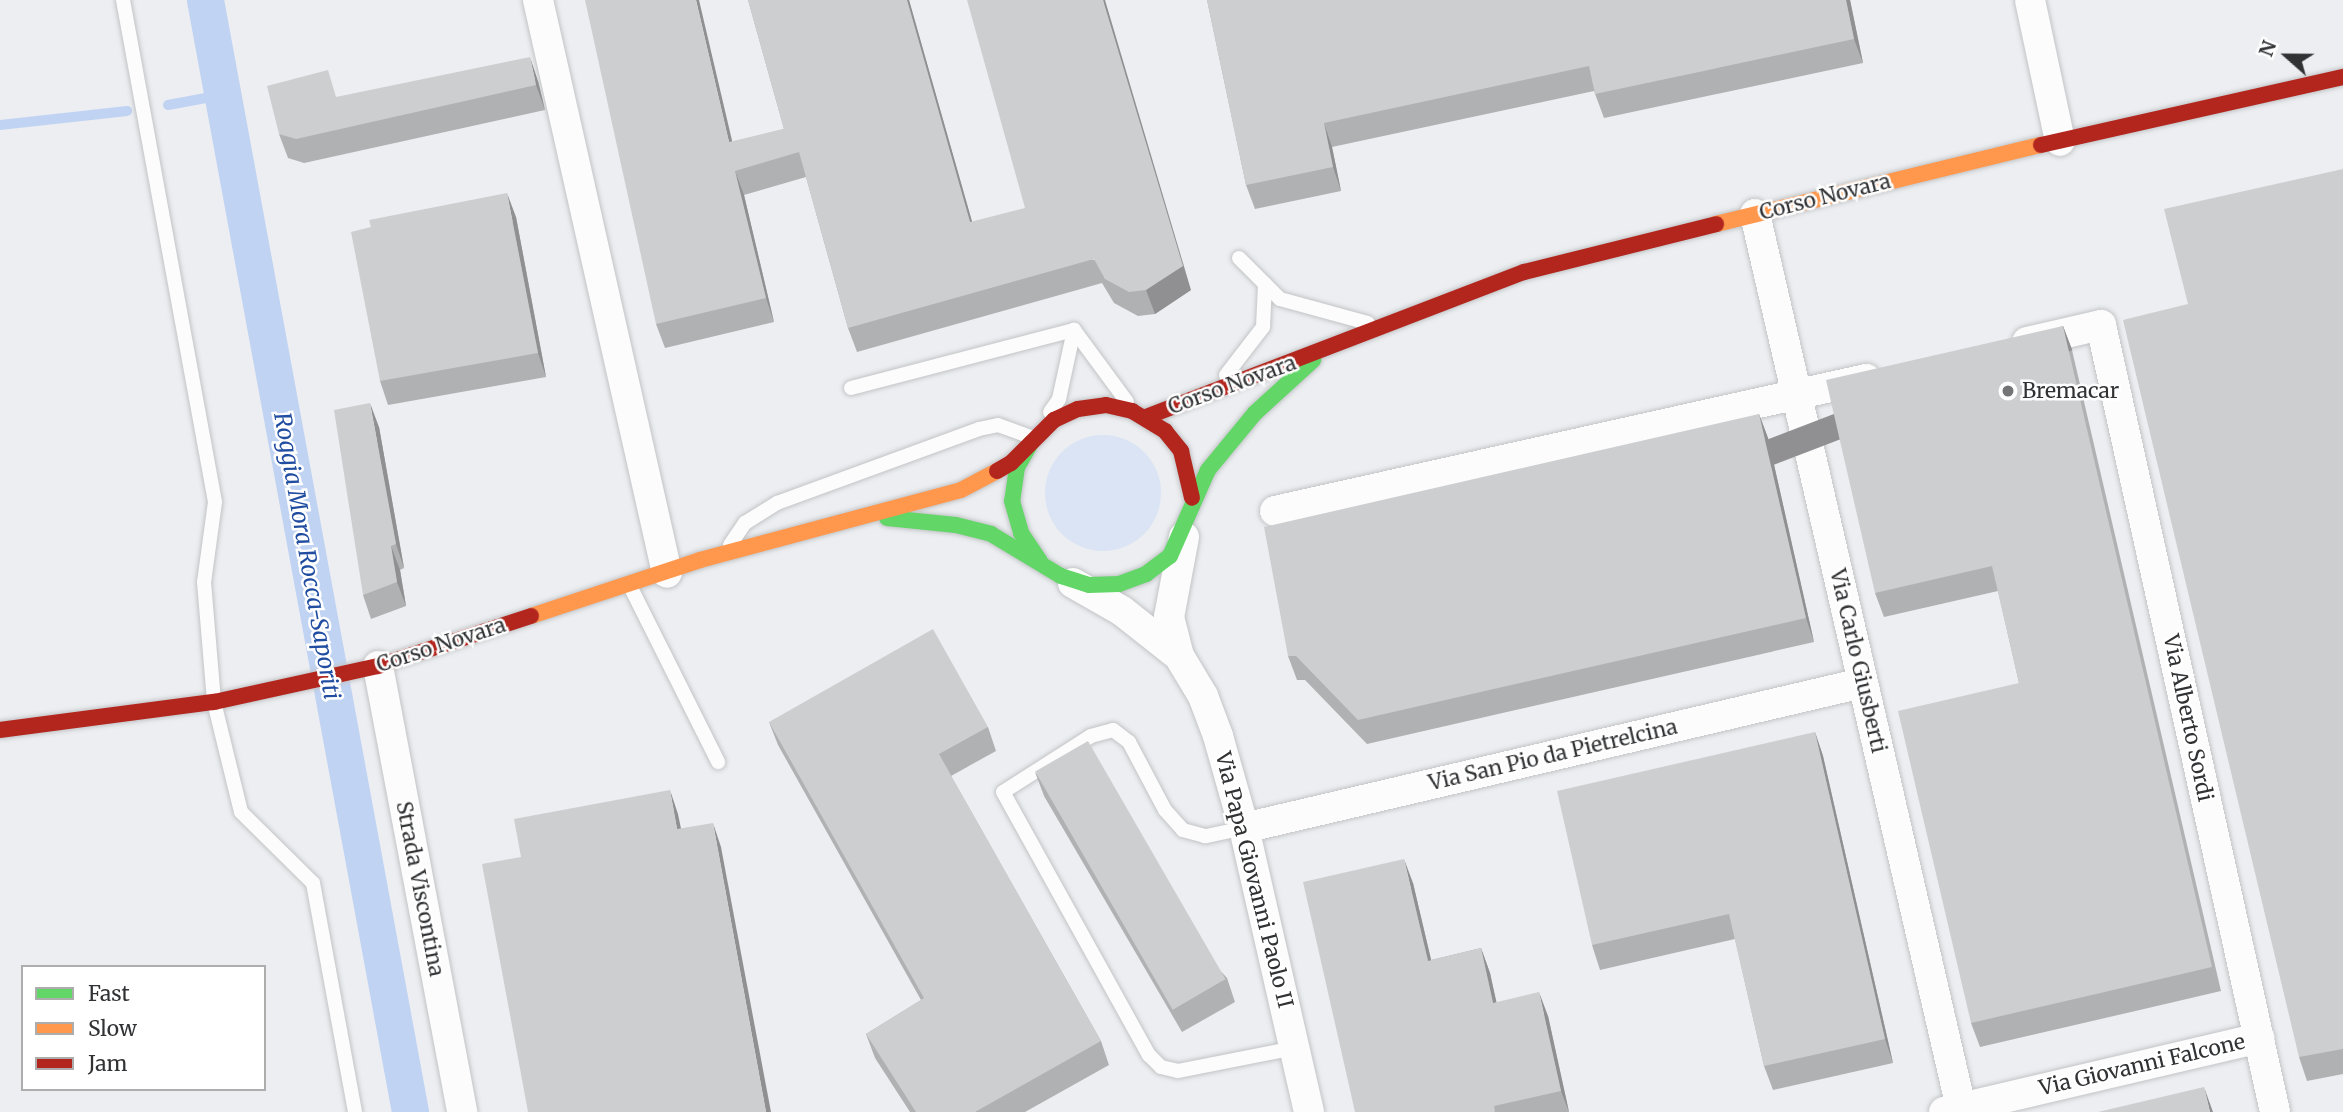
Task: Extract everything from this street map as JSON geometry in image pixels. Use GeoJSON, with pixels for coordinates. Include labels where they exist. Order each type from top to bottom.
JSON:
{"type":"FeatureCollection","features":[{"type":"Feature","properties":{"kind":"main road","name":"Corso Novara"},"geometry":{"type":"LineString","coordinates":[[1139,414],[1319,354],[1378,325],[1524,272],[2060,141],[2343,77]]}},
{"type":"Feature","properties":{"kind":"main road","name":"Corso Novara"},"geometry":{"type":"LineString","coordinates":[[871,516],[956,525],[991,534],[1050,568],[1089,585],[1119,584],[1146,574],[1170,556],[1185,530],[1192,498],[1230,441],[1319,354]]}},
{"type":"Feature","properties":{"kind":"main road","name":"Corso Novara"},"geometry":{"type":"LineString","coordinates":[[0,730],[214,702],[365,669],[630,586],[724,553],[825,523],[871,516],[961,490],[1011,463],[1033,438],[1054,420],[1078,409],[1105,405],[1139,414],[1181,451],[1192,498]]}},
{"type":"Feature","properties":{"kind":"main road","name":"Corso Novara"},"geometry":{"type":"LineString","coordinates":[[1033,438],[1017,467],[1012,501],[1021,533],[1050,568]]}},
{"type":"Feature","properties":{"kind":"street"},"geometry":{"type":"LineString","coordinates":[[538,0],[667,573]]}},
{"type":"Feature","properties":{"kind":"street"},"geometry":{"type":"LineString","coordinates":[[2029,0],[2060,141]]}},
{"type":"Feature","properties":{"kind":"street","name":"Via Carlo Giusberti"},"geometry":{"type":"LineString","coordinates":[[1755,214],[1862,682],[1953,1110]]}},
{"type":"Feature","properties":{"kind":"street","name":"Via Alberto Sordi"},"geometry":{"type":"LineString","coordinates":[[1996,349],[2101,325],[2275,1112]]}},
{"type":"Feature","properties":{"kind":"street"},"geometry":{"type":"LineString","coordinates":[[1275,511],[1890,373]]}},
{"type":"Feature","properties":{"kind":"street","name":"Via Papa Giovanni Paolo II"},"geometry":{"type":"LineString","coordinates":[[1185,530],[1169,617],[1179,656],[1203,696],[1244,828],[1309,1112]]}},
{"type":"Feature","properties":{"kind":"street","name":"Via Papa Giovanni Paolo II"},"geometry":{"type":"LineString","coordinates":[[1050,568],[1122,611],[1179,656]]}},
{"type":"Feature","properties":{"kind":"street","name":"Strada Viscontina"},"geometry":{"type":"LineString","coordinates":[[365,669],[462,1112]]}},
{"type":"Feature","properties":{"kind":"street","name":"Via San Pio da Pietrelcina"},"geometry":{"type":"LineString","coordinates":[[1244,828],[1862,682]]}},
{"type":"Feature","properties":{"kind":"street","name":"Via Giovanni Falcone"},"geometry":{"type":"LineString","coordinates":[[1953,1110],[2259,1038]]}},
{"type":"Feature","properties":{"kind":"lane"},"geometry":{"type":"LineString","coordinates":[[123,0],[215,502],[204,582],[214,702],[241,812],[313,883],[355,1112]]}},
{"type":"Feature","properties":{"kind":"lane"},"geometry":{"type":"LineString","coordinates":[[1239,258],[1280,299],[1378,325]]}},
{"type":"Feature","properties":{"kind":"lane"},"geometry":{"type":"LineString","coordinates":[[1216,387],[1263,327],[1265,284]]}},
{"type":"Feature","properties":{"kind":"lane"},"geometry":{"type":"LineString","coordinates":[[850,388],[1074,330]]}},
{"type":"Feature","properties":{"kind":"lane"},"geometry":{"type":"LineString","coordinates":[[1074,330],[1139,414]]}},
{"type":"Feature","properties":{"kind":"lane"},"geometry":{"type":"LineString","coordinates":[[724,553],[745,523],[777,503],[819,486],[979,429],[998,425],[1033,438],[1059,399],[1074,330]]}},
{"type":"Feature","properties":{"kind":"lane"},"geometry":{"type":"LineString","coordinates":[[630,586],[718,762]]}},
{"type":"Feature","properties":{"kind":"lane"},"geometry":{"type":"LineString","coordinates":[[1244,828],[1205,836],[1183,830],[1165,810],[1129,742],[1113,730],[1091,736],[1003,792],[1149,1055],[1161,1067],[1178,1071],[1295,1048]]}},
{"type":"Feature","properties":{"kind":"shaded area"},"geometry":{"type":"Polygon","coordinates":[[[1103,435],[1125,439],[1144,452],[1157,471],[1161,493],[1157,515],[1144,534],[1125,547],[1103,551],[1081,547],[1062,534],[1049,515],[1045,493],[1049,471],[1062,452],[1081,439],[1103,435]]]}},
{"type":"Feature","properties":{"kind":"building"},"geometry":{"type":"Polygon","coordinates":[[[585,0],[696,0],[729,142],[784,129],[748,0],[907,0],[970,222],[1025,208],[967,0],[1103,0],[1183,266],[1146,290],[1129,292],[1105,279],[1094,259],[848,328],[799,152],[735,171],[766,298],[656,324],[585,0]]]}},
{"type":"Feature","properties":{"kind":"building"},"geometry":{"type":"Polygon","coordinates":[[[1207,0],[1846,0],[1854,39],[1595,94],[1589,66],[1324,123],[1333,167],[1246,185],[1207,0]]]}},
{"type":"Feature","properties":{"kind":"building"},"geometry":{"type":"Polygon","coordinates":[[[530,57],[536,85],[296,139],[279,134],[267,86],[328,70],[336,97],[530,57]]]}},
{"type":"Feature","properties":{"kind":"building"},"geometry":{"type":"Polygon","coordinates":[[[2343,169],[2343,1049],[2299,1057],[2123,320],[2188,304],[2164,209],[2343,169]]]}},
{"type":"Feature","properties":{"kind":"building"},"geometry":{"type":"Polygon","coordinates":[[[507,193],[538,353],[380,381],[351,232],[371,227],[369,220],[507,193]]]}},
{"type":"Feature","properties":{"kind":"building"},"geometry":{"type":"Polygon","coordinates":[[[2063,326],[2212,967],[1971,1023],[1898,711],[2019,683],[1992,566],[1875,593],[1826,380],[2063,326]]]}},
{"type":"Feature","properties":{"kind":"building"},"geometry":{"type":"Polygon","coordinates":[[[370,403],[396,544],[391,546],[397,582],[363,595],[334,410],[370,403]]]}},
{"type":"Feature","properties":{"kind":"building"},"geometry":{"type":"Polygon","coordinates":[[[1759,414],[1806,618],[1358,720],[1296,656],[1288,656],[1264,527],[1759,414]]]}},
{"type":"Feature","properties":{"kind":"building"},"geometry":{"type":"Polygon","coordinates":[[[933,629],[988,727],[939,754],[1101,1041],[975,1112],[916,1112],[866,1034],[924,998],[769,722],[933,629]]]}},
{"type":"Feature","properties":{"kind":"building"},"geometry":{"type":"Polygon","coordinates":[[[1815,732],[1885,1039],[1764,1066],[1729,914],[1592,945],[1557,791],[1815,732]]]}},
{"type":"Feature","properties":{"kind":"building"},"geometry":{"type":"Polygon","coordinates":[[[1088,741],[1226,979],[1173,1010],[1035,772],[1088,741]]]}},
{"type":"Feature","properties":{"kind":"building"},"geometry":{"type":"Polygon","coordinates":[[[670,790],[677,829],[713,823],[766,1112],[528,1112],[482,864],[521,857],[514,819],[670,790]]]}},
{"type":"Feature","properties":{"kind":"building"},"geometry":{"type":"Polygon","coordinates":[[[1404,859],[1428,961],[1481,948],[1493,1003],[1539,992],[1561,1091],[1494,1106],[1495,1112],[1355,1112],[1303,882],[1404,859]]]}},
{"type":"Feature","properties":{"kind":"building"},"geometry":{"type":"Polygon","coordinates":[[[2204,1087],[2210,1112],[2098,1112],[2204,1087]]]}},
{"type":"Feature","properties":{"kind":"waterway","name":"Roggia Mora Rocca-Saporiti"},"geometry":{"type":"LineString","coordinates":[[205,0],[410,1112]]}},
{"type":"Feature","properties":{"kind":"waterway"},"geometry":{"type":"LineString","coordinates":[[168,105],[222,95]]}},
{"type":"Feature","properties":{"kind":"waterway"},"geometry":{"type":"LineString","coordinates":[[0,125],[127,111]]}},
{"type":"Feature","properties":{"kind":"traffic: fast"},"geometry":{"type":"LineString","coordinates":[[887,518],[956,525],[991,534],[1061,576],[1089,585],[1119,584],[1146,574],[1170,556],[1208,470],[1255,413],[1313,360]]}},
{"type":"Feature","properties":{"kind":"traffic: fast"},"geometry":{"type":"LineString","coordinates":[[1031,443],[1017,467],[1012,501],[1021,533],[1040,561]]}},
{"type":"Feature","properties":{"kind":"traffic: slow"},"geometry":{"type":"LineString","coordinates":[[1716,224],[2041,145]]}},
{"type":"Feature","properties":{"kind":"traffic: slow"},"geometry":{"type":"LineString","coordinates":[[531,616],[700,560],[961,490],[997,471]]}},
{"type":"Feature","properties":{"kind":"traffic: jam"},"geometry":{"type":"LineString","coordinates":[[2041,145],[2343,77]]}},
{"type":"Feature","properties":{"kind":"traffic: jam"},"geometry":{"type":"LineString","coordinates":[[1146,417],[1524,272],[1716,224]]}},
{"type":"Feature","properties":{"kind":"traffic: jam"},"geometry":{"type":"LineString","coordinates":[[997,471],[1011,463],[1054,420],[1078,409],[1106,405],[1132,411],[1165,431],[1181,451],[1192,498]]}},
{"type":"Feature","properties":{"kind":"traffic: jam"},"geometry":{"type":"LineString","coordinates":[[0,730],[214,702],[378,666],[531,616]]}},
{"type":"Feature","properties":{"kind":"place","name":"Bremacar"},"geometry":{"type":"Point","coordinates":[2008,391]}}]}
